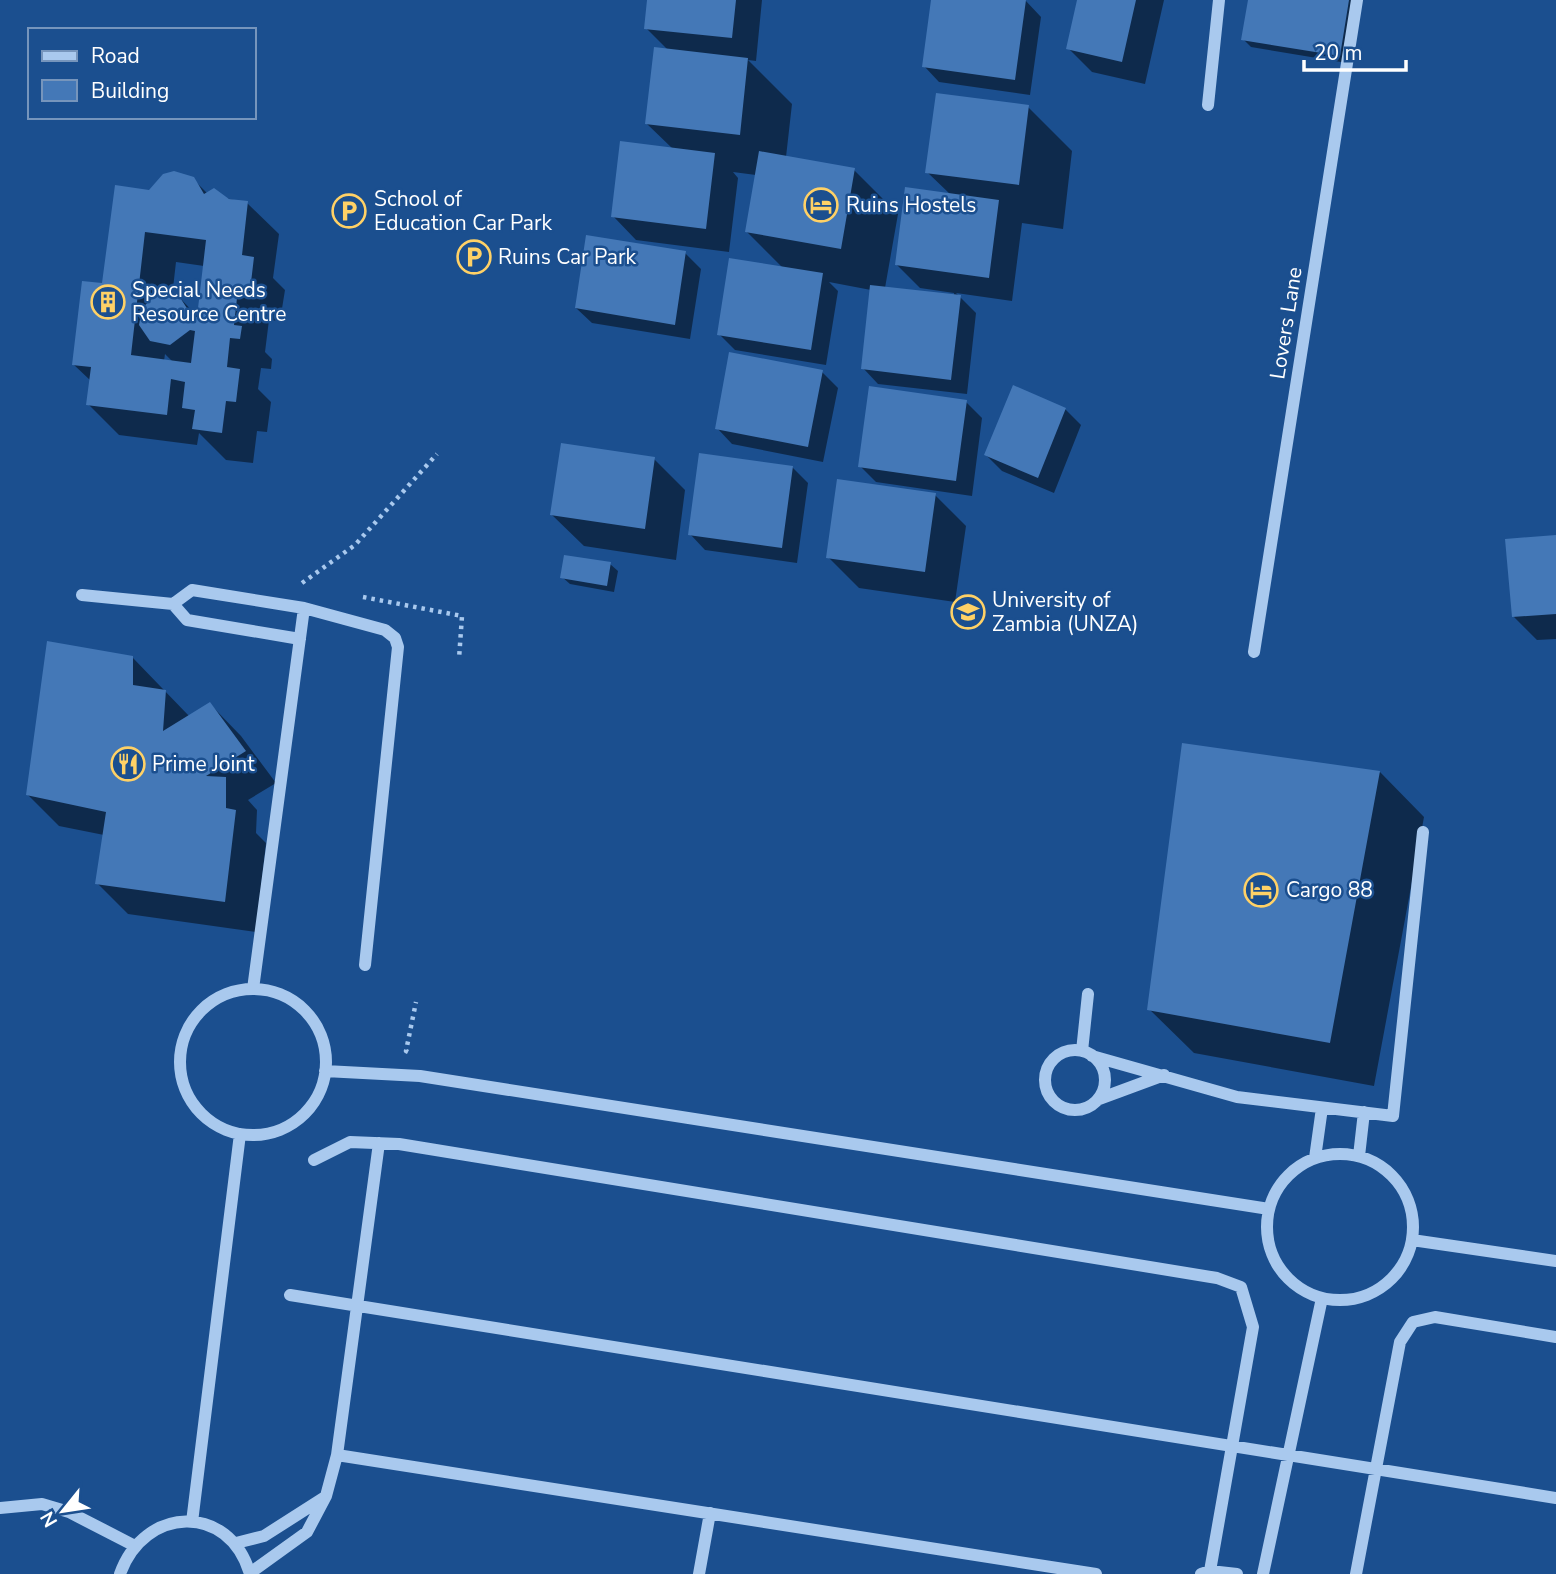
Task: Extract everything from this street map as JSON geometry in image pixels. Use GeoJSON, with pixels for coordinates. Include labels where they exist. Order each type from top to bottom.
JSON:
{"type":"FeatureCollection","features":[{"type":"Feature","properties":{"kind":"lane"},"geometry":{"type":"LineString","coordinates":[[1208,105],[1219,0]]}},
{"type":"Feature","properties":{"kind":"lane","name":"Lovers Lane"},"geometry":{"type":"LineString","coordinates":[[1254,652],[1357,0]]}},
{"type":"Feature","properties":{"kind":"lane"},"geometry":{"type":"LineString","coordinates":[[82,595],[173,604],[192,590],[304,608],[385,630],[395,638],[398,647],[365,965]]}},
{"type":"Feature","properties":{"kind":"lane"},"geometry":{"type":"LineString","coordinates":[[173,604],[187,620],[300,639]]}},
{"type":"Feature","properties":{"kind":"lane"},"geometry":{"type":"LineString","coordinates":[[253,989],[304,608]]}},
{"type":"Feature","properties":{"kind":"lane"},"geometry":{"type":"LineString","coordinates":[[1164,1075],[1099,1099],[1079,1111],[1056,1105],[1044,1084],[1045,1073],[1058,1054],[1070,1050],[1087,1053],[1164,1075],[1237,1097],[1393,1115],[1423,832]]}},
{"type":"Feature","properties":{"kind":"lane"},"geometry":{"type":"LineString","coordinates":[[253,989],[284,995],[308,1014],[323,1041],[325,1071],[313,1103],[303,1115],[274,1132],[240,1133],[223,1128],[195,1106],[186,1090],[180,1055],[184,1037],[204,1007],[219,996],[253,989]]}},
{"type":"Feature","properties":{"kind":"lane"},"geometry":{"type":"LineString","coordinates":[[1087,1053],[1088,994]]}},
{"type":"Feature","properties":{"kind":"lane"},"geometry":{"type":"LineString","coordinates":[[1087,1053],[1101,1065],[1105,1076],[1104,1089],[1099,1099]]}},
{"type":"Feature","properties":{"kind":"lane"},"geometry":{"type":"LineString","coordinates":[[325,1071],[421,1076],[1269,1209]]}},
{"type":"Feature","properties":{"kind":"lane"},"geometry":{"type":"LineString","coordinates":[[1315,1158],[1322,1108]]}},
{"type":"Feature","properties":{"kind":"lane"},"geometry":{"type":"LineString","coordinates":[[1359,1156],[1364,1112]]}},
{"type":"Feature","properties":{"kind":"lane"},"geometry":{"type":"LineString","coordinates":[[192,1522],[240,1133]]}},
{"type":"Feature","properties":{"kind":"lane"},"geometry":{"type":"LineString","coordinates":[[314,1160],[350,1142],[379,1143],[1217,1278],[1241,1287],[1253,1327],[1205,1572],[1237,1574]]}},
{"type":"Feature","properties":{"kind":"lane"},"geometry":{"type":"LineString","coordinates":[[120,1574],[127,1555],[143,1536],[166,1524],[192,1522],[216,1529],[236,1544],[250,1573],[307,1532],[326,1496],[337,1455],[379,1143]]}},
{"type":"Feature","properties":{"kind":"lane"},"geometry":{"type":"LineString","coordinates":[[1344,1154],[1359,1156],[1386,1170],[1398,1182],[1411,1209],[1412,1240],[1408,1257],[1387,1284],[1356,1299],[1322,1298],[1306,1292],[1282,1271],[1268,1241],[1269,1209],[1286,1177],[1315,1158],[1344,1154]]}},
{"type":"Feature","properties":{"kind":"lane"},"geometry":{"type":"LineString","coordinates":[[1412,1240],[1556,1261]]}},
{"type":"Feature","properties":{"kind":"lane"},"geometry":{"type":"LineString","coordinates":[[290,1295],[1556,1497]]}},
{"type":"Feature","properties":{"kind":"lane"},"geometry":{"type":"LineString","coordinates":[[1263,1574],[1322,1298]]}},
{"type":"Feature","properties":{"kind":"lane"},"geometry":{"type":"LineString","coordinates":[[1356,1574],[1400,1342],[1413,1322],[1435,1317],[1556,1337]]}},
{"type":"Feature","properties":{"kind":"lane"},"geometry":{"type":"LineString","coordinates":[[337,1455],[1096,1574]]}},
{"type":"Feature","properties":{"kind":"lane"},"geometry":{"type":"LineString","coordinates":[[236,1544],[264,1536],[326,1496]]}},
{"type":"Feature","properties":{"kind":"lane"},"geometry":{"type":"LineString","coordinates":[[0,1508],[13,1509],[42,1504],[69,1513],[135,1546]]}},
{"type":"Feature","properties":{"kind":"lane"},"geometry":{"type":"LineString","coordinates":[[699,1574],[710,1513]]}},
{"type":"Feature","properties":{"kind":"path"},"geometry":{"type":"LineString","coordinates":[[300,585],[355,545],[437,454]]}},
{"type":"Feature","properties":{"kind":"path"},"geometry":{"type":"LineString","coordinates":[[414,1054],[406,1051],[416,1002]]}},
{"type":"Feature","properties":{"kind":"building"},"geometry":{"type":"Polygon","coordinates":[[[647,0],[736,0],[732,38],[644,29],[647,0]]]}},
{"type":"Feature","properties":{"kind":"building"},"geometry":{"type":"Polygon","coordinates":[[[931,0],[1026,0],[1015,80],[922,67],[931,0]]]}},
{"type":"Feature","properties":{"kind":"building"},"geometry":{"type":"Polygon","coordinates":[[[1077,0],[1136,0],[1122,62],[1066,49],[1077,0]]]}},
{"type":"Feature","properties":{"kind":"building"},"geometry":{"type":"Polygon","coordinates":[[[1248,0],[1349,0],[1340,56],[1241,40],[1248,0]]]}},
{"type":"Feature","properties":{"kind":"building"},"geometry":{"type":"Polygon","coordinates":[[[654,47],[748,58],[740,135],[645,124],[654,47]]]}},
{"type":"Feature","properties":{"kind":"building"},"geometry":{"type":"Polygon","coordinates":[[[936,93],[1029,105],[1019,185],[925,173],[936,93]]]}},
{"type":"Feature","properties":{"kind":"building"},"geometry":{"type":"Polygon","coordinates":[[[620,141],[715,153],[706,229],[611,217],[620,141]]]}},
{"type":"Feature","properties":{"kind":"building"},"geometry":{"type":"Polygon","coordinates":[[[759,151],[855,168],[841,249],[745,232],[759,151]]]}},
{"type":"Feature","properties":{"kind":"building","name":"Special Needs Resource Centre"},"geometry":{"type":"Polygon","coordinates":[[[174,171],[194,177],[204,194],[214,188],[229,199],[248,201],[242,255],[254,257],[250,291],[238,289],[234,325],[242,326],[240,339],[230,338],[227,367],[240,369],[236,402],[226,401],[222,433],[192,429],[195,410],[182,408],[185,382],[171,379],[167,415],[86,405],[91,367],[72,365],[82,281],[102,283],[115,185],[149,190],[163,174],[174,171]],[[145,232],[131,355],[191,363],[195,331],[190,330],[170,345],[150,341],[139,325],[142,308],[157,294],[179,296],[192,316],[197,317],[206,240],[145,232]]]}},
{"type":"Feature","properties":{"kind":"building"},"geometry":{"type":"Polygon","coordinates":[[[905,187],[999,200],[989,278],[895,265],[905,187]]]}},
{"type":"Feature","properties":{"kind":"building"},"geometry":{"type":"Polygon","coordinates":[[[586,235],[686,251],[675,325],[575,308],[586,235]]]}},
{"type":"Feature","properties":{"kind":"building"},"geometry":{"type":"Polygon","coordinates":[[[729,258],[823,273],[811,350],[717,335],[729,258]]]}},
{"type":"Feature","properties":{"kind":"building"},"geometry":{"type":"Polygon","coordinates":[[[870,285],[961,295],[951,380],[861,369],[870,285]]]}},
{"type":"Feature","properties":{"kind":"building"},"geometry":{"type":"Polygon","coordinates":[[[729,352],[823,370],[808,447],[715,429],[729,352]]]}},
{"type":"Feature","properties":{"kind":"building"},"geometry":{"type":"Polygon","coordinates":[[[1013,385],[1066,408],[1038,478],[984,455],[1013,385]]]}},
{"type":"Feature","properties":{"kind":"building"},"geometry":{"type":"Polygon","coordinates":[[[869,386],[967,400],[956,481],[858,467],[869,386]]]}},
{"type":"Feature","properties":{"kind":"building"},"geometry":{"type":"Polygon","coordinates":[[[561,443],[655,457],[645,529],[550,515],[561,443]]]}},
{"type":"Feature","properties":{"kind":"building"},"geometry":{"type":"Polygon","coordinates":[[[699,453],[793,466],[782,548],[688,535],[699,453]]]}},
{"type":"Feature","properties":{"kind":"building"},"geometry":{"type":"Polygon","coordinates":[[[837,479],[936,493],[925,572],[826,558],[837,479]]]}},
{"type":"Feature","properties":{"kind":"building"},"geometry":{"type":"Polygon","coordinates":[[[1556,535],[1556,614],[1512,617],[1505,539],[1556,535]]]}},
{"type":"Feature","properties":{"kind":"building"},"geometry":{"type":"Polygon","coordinates":[[[564,555],[611,562],[607,586],[560,578],[564,555]]]}},
{"type":"Feature","properties":{"kind":"building","name":"Prime Joint"},"geometry":{"type":"Polygon","coordinates":[[[47,641],[133,656],[133,685],[166,690],[163,731],[210,702],[246,751],[206,776],[226,777],[226,808],[236,810],[225,902],[95,884],[106,812],[26,795],[47,641]]]}},
{"type":"Feature","properties":{"kind":"building","name":"Cargo 88"},"geometry":{"type":"Polygon","coordinates":[[[1182,743],[1380,771],[1330,1043],[1147,1010],[1182,743]]]}},
{"type":"Feature","properties":{"kind":"place","name":"Ruins Hostels"},"geometry":{"type":"Point","coordinates":[821,205]}},
{"type":"Feature","properties":{"kind":"place","name":"School of Education Car Park"},"geometry":{"type":"Point","coordinates":[349,211]}},
{"type":"Feature","properties":{"kind":"place","name":"Ruins Car Park"},"geometry":{"type":"Point","coordinates":[474,257]}},
{"type":"Feature","properties":{"kind":"place","name":"Special Needs Resource Centre"},"geometry":{"type":"Point","coordinates":[108,302]}},
{"type":"Feature","properties":{"kind":"place","name":"University of Zambia (UNZA)"},"geometry":{"type":"Point","coordinates":[968,612]}},
{"type":"Feature","properties":{"kind":"place","name":"Prime Joint"},"geometry":{"type":"Point","coordinates":[128,764]}},
{"type":"Feature","properties":{"kind":"place","name":"Cargo 88"},"geometry":{"type":"Point","coordinates":[1261,890]}}]}
